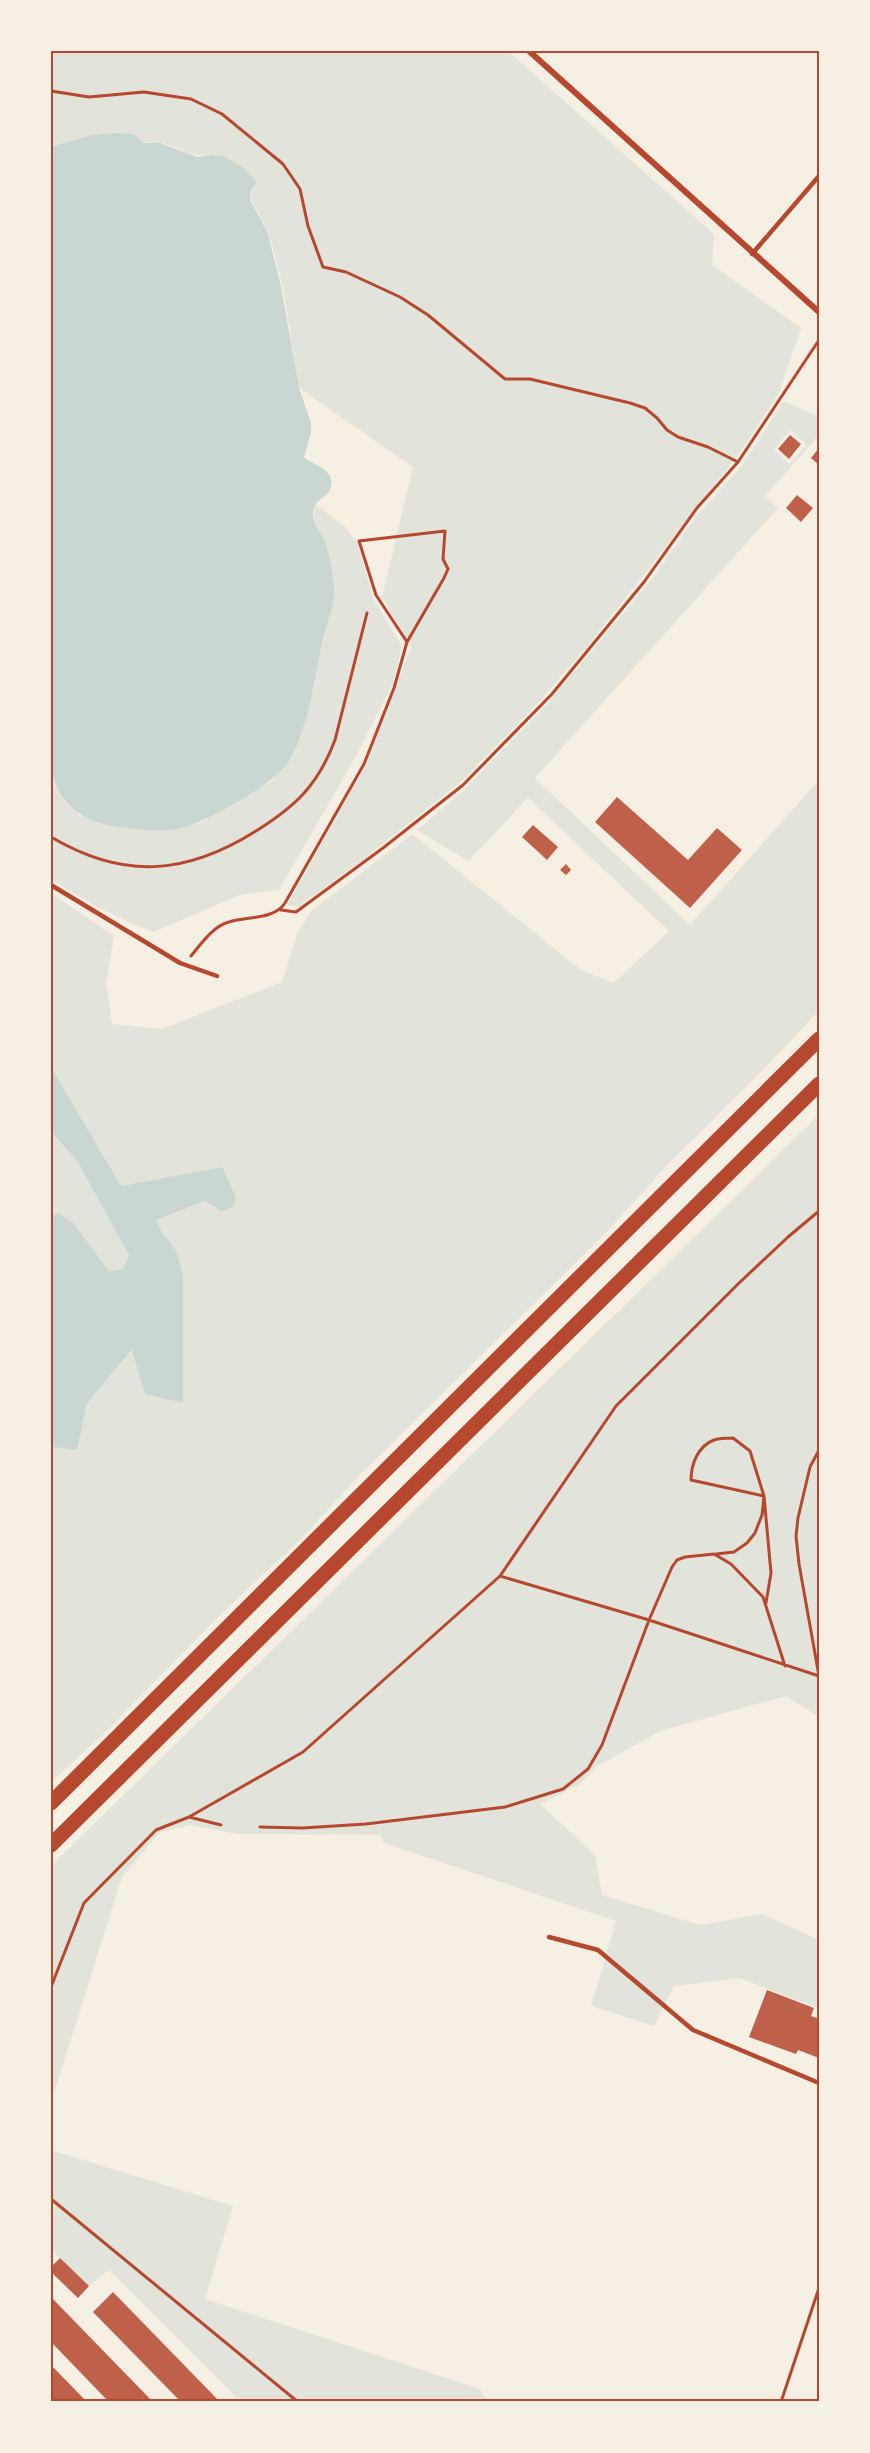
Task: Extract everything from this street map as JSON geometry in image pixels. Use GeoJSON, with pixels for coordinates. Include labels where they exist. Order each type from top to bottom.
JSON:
{"type":"FeatureCollection","features":[{"type":"Feature","properties":{"kind":"highway"},"geometry":{"type":"LineString","coordinates":[[51,1803],[819,1039]]}},
{"type":"Feature","properties":{"kind":"highway"},"geometry":{"type":"LineString","coordinates":[[51,1845],[819,1084]]}},
{"type":"Feature","properties":{"kind":"street"},"geometry":{"type":"LineString","coordinates":[[529,51],[819,312]]}},
{"type":"Feature","properties":{"kind":"lane"},"geometry":{"type":"LineString","coordinates":[[752,254],[819,176]]}},
{"type":"Feature","properties":{"kind":"lane"},"geometry":{"type":"LineString","coordinates":[[51,885],[184,964],[217,976]]}},
{"type":"Feature","properties":{"kind":"lane"},"geometry":{"type":"LineString","coordinates":[[549,1937],[598,1950],[693,2030],[819,2083]]}},
{"type":"Feature","properties":{"kind":"path"},"geometry":{"type":"LineString","coordinates":[[51,91],[89,97],[144,92],[191,99],[222,114],[283,164],[300,189],[308,226],[323,267],[345,272],[409,303],[428,315],[506,379],[530,379],[645,408],[678,437],[708,447],[738,462]]}},
{"type":"Feature","properties":{"kind":"path"},"geometry":{"type":"LineString","coordinates":[[184,964],[216,929],[228,922],[257,917],[281,909],[296,912],[463,785],[552,694],[645,582],[697,508],[738,462],[819,340]]}},
{"type":"Feature","properties":{"kind":"path"},"geometry":{"type":"LineString","coordinates":[[281,909],[364,764],[394,688],[407,642],[448,569],[443,559],[445,531],[359,541],[376,596],[407,642]]}},
{"type":"Feature","properties":{"kind":"path"},"geometry":{"type":"LineString","coordinates":[[51,837],[69,848],[103,861],[131,866],[160,866],[196,861],[216,854],[269,823],[304,795],[329,756],[367,613]]}},
{"type":"Feature","properties":{"kind":"path"},"geometry":{"type":"LineString","coordinates":[[51,1987],[84,1903],[156,1830],[189,1817],[303,1752],[500,1576],[616,1406],[738,1284],[819,1211]]}},
{"type":"Feature","properties":{"kind":"path"},"geometry":{"type":"LineString","coordinates":[[764,1496],[691,1480],[691,1468],[697,1454],[714,1440],[734,1438],[750,1451],[764,1496],[771,1572],[765,1606]]}},
{"type":"Feature","properties":{"kind":"path"},"geometry":{"type":"LineString","coordinates":[[500,1576],[649,1620],[819,1676],[796,1536],[810,1467],[819,1450]]}},
{"type":"Feature","properties":{"kind":"path"},"geometry":{"type":"LineString","coordinates":[[260,1827],[302,1828],[366,1824],[494,1809],[544,1797],[563,1789],[588,1769],[594,1761],[613,1719],[649,1620],[677,1560],[684,1557],[734,1552],[747,1543],[755,1533],[762,1515],[764,1496]]}},
{"type":"Feature","properties":{"kind":"path"},"geometry":{"type":"LineString","coordinates":[[714,1554],[731,1564],[763,1597],[784,1666]]}},
{"type":"Feature","properties":{"kind":"path"},"geometry":{"type":"LineString","coordinates":[[189,1817],[221,1825]]}},
{"type":"Feature","properties":{"kind":"path"},"geometry":{"type":"LineString","coordinates":[[51,2199],[298,2402]]}},
{"type":"Feature","properties":{"kind":"path"},"geometry":{"type":"LineString","coordinates":[[781,2402],[819,2288]]}},
{"type":"Feature","properties":{"kind":"shaded area"},"geometry":{"type":"Polygon","coordinates":[[[51,51],[508,51],[714,234],[712,265],[801,328],[779,393],[739,454],[585,649],[537,704],[463,780],[364,859],[298,907],[287,905],[364,769],[411,647],[382,597],[413,467],[299,388],[276,259],[262,219],[251,199],[255,187],[211,155],[194,155],[165,144],[118,142],[51,147],[51,51]]]}},
{"type":"Feature","properties":{"kind":"shaded area"},"geometry":{"type":"Polygon","coordinates":[[[133,134],[144,143],[160,143],[197,157],[211,155],[226,157],[244,168],[256,182],[251,191],[250,200],[267,231],[280,281],[299,388],[311,423],[304,458],[325,470],[331,479],[329,492],[315,505],[313,517],[329,553],[334,595],[322,641],[310,706],[296,748],[282,770],[255,791],[189,826],[162,831],[114,826],[91,820],[73,809],[66,801],[51,770],[51,147],[92,135],[133,134]]]}},
{"type":"Feature","properties":{"kind":"shaded area"},"geometry":{"type":"Polygon","coordinates":[[[784,401],[819,417],[819,435],[765,496],[778,508],[535,778],[690,925],[819,780],[819,1011],[670,1162],[609,1230],[356,1479],[303,1537],[215,1620],[107,1731],[51,1782],[51,1447],[77,1450],[87,1403],[133,1350],[176,1250],[156,1220],[205,1201],[222,1167],[121,1186],[51,1067],[51,893],[114,936],[106,983],[112,1024],[162,1029],[282,982],[297,934],[311,911],[412,834],[581,970],[614,983],[669,931],[528,798],[468,861],[417,830],[463,791],[550,701],[652,579],[695,518],[741,467],[784,401]],[[790,430],[774,449],[789,464],[807,445],[790,430]]]}},
{"type":"Feature","properties":{"kind":"shaded area"},"geometry":{"type":"Polygon","coordinates":[[[315,504],[343,525],[357,542],[374,600],[402,646],[392,685],[355,758],[279,890],[240,895],[153,932],[101,909],[51,879],[51,770],[54,784],[64,801],[80,816],[197,824],[273,780],[314,690],[321,645],[333,604],[333,582],[325,541],[313,521],[315,504]]]}},
{"type":"Feature","properties":{"kind":"shaded area"},"geometry":{"type":"Polygon","coordinates":[[[51,1067],[121,1186],[222,1167],[236,1198],[233,1207],[222,1211],[205,1201],[156,1220],[176,1250],[183,1274],[183,1403],[145,1394],[132,1350],[87,1403],[77,1450],[51,1447],[51,1219],[58,1212],[74,1224],[109,1271],[123,1269],[129,1255],[76,1159],[51,1132],[51,1067]]]}},
{"type":"Feature","properties":{"kind":"shaded area"},"geometry":{"type":"Polygon","coordinates":[[[819,1115],[819,1717],[786,1696],[660,1731],[596,1767],[580,1784],[540,1804],[595,1855],[602,1895],[700,1925],[762,1914],[819,1940],[819,2008],[739,1978],[674,1986],[654,2026],[591,2006],[616,1921],[384,1843],[381,1835],[237,1834],[191,1825],[160,1832],[122,1877],[51,2103],[51,1866],[819,1115]]]}},
{"type":"Feature","properties":{"kind":"shaded area"},"geometry":{"type":"Polygon","coordinates":[[[51,1132],[76,1159],[129,1255],[123,1269],[109,1271],[74,1224],[58,1212],[51,1219],[51,1132]]]}},
{"type":"Feature","properties":{"kind":"shaded area"},"geometry":{"type":"Polygon","coordinates":[[[51,2150],[233,2206],[205,2299],[480,2389],[488,2402],[241,2402],[109,2270],[89,2286],[51,2250],[51,2150]]]}},
{"type":"Feature","properties":{"kind":"building"},"geometry":{"type":"Polygon","coordinates":[[[790,435],[801,444],[789,459],[778,449],[790,435]]]}},
{"type":"Feature","properties":{"kind":"building"},"geometry":{"type":"Polygon","coordinates":[[[819,448],[819,465],[811,458],[819,448]]]}},
{"type":"Feature","properties":{"kind":"building"},"geometry":{"type":"Polygon","coordinates":[[[797,495],[813,508],[801,522],[786,508],[797,495]]]}},
{"type":"Feature","properties":{"kind":"building"},"geometry":{"type":"Polygon","coordinates":[[[617,797],[688,860],[717,828],[742,850],[690,908],[595,822],[617,797]]]}},
{"type":"Feature","properties":{"kind":"building"},"geometry":{"type":"Polygon","coordinates":[[[533,825],[558,847],[547,860],[522,837],[533,825]]]}},
{"type":"Feature","properties":{"kind":"building"},"geometry":{"type":"Polygon","coordinates":[[[566,864],[571,870],[566,875],[560,870],[566,864]]]}},
{"type":"Feature","properties":{"kind":"building"},"geometry":{"type":"Polygon","coordinates":[[[767,1990],[814,2008],[811,2016],[819,2019],[819,2058],[798,2050],[796,2054],[749,2037],[767,1990]]]}},
{"type":"Feature","properties":{"kind":"building"},"geometry":{"type":"Polygon","coordinates":[[[60,2258],[89,2286],[78,2298],[51,2272],[51,2267],[60,2258]]]}},
{"type":"Feature","properties":{"kind":"building"},"geometry":{"type":"Polygon","coordinates":[[[113,2292],[220,2402],[181,2402],[93,2312],[113,2292]]]}},
{"type":"Feature","properties":{"kind":"building"},"geometry":{"type":"Polygon","coordinates":[[[51,2297],[153,2402],[109,2402],[51,2342],[51,2297]]]}},
{"type":"Feature","properties":{"kind":"building"},"geometry":{"type":"Polygon","coordinates":[[[51,2365],[87,2402],[51,2402],[51,2365]]]}}]}
